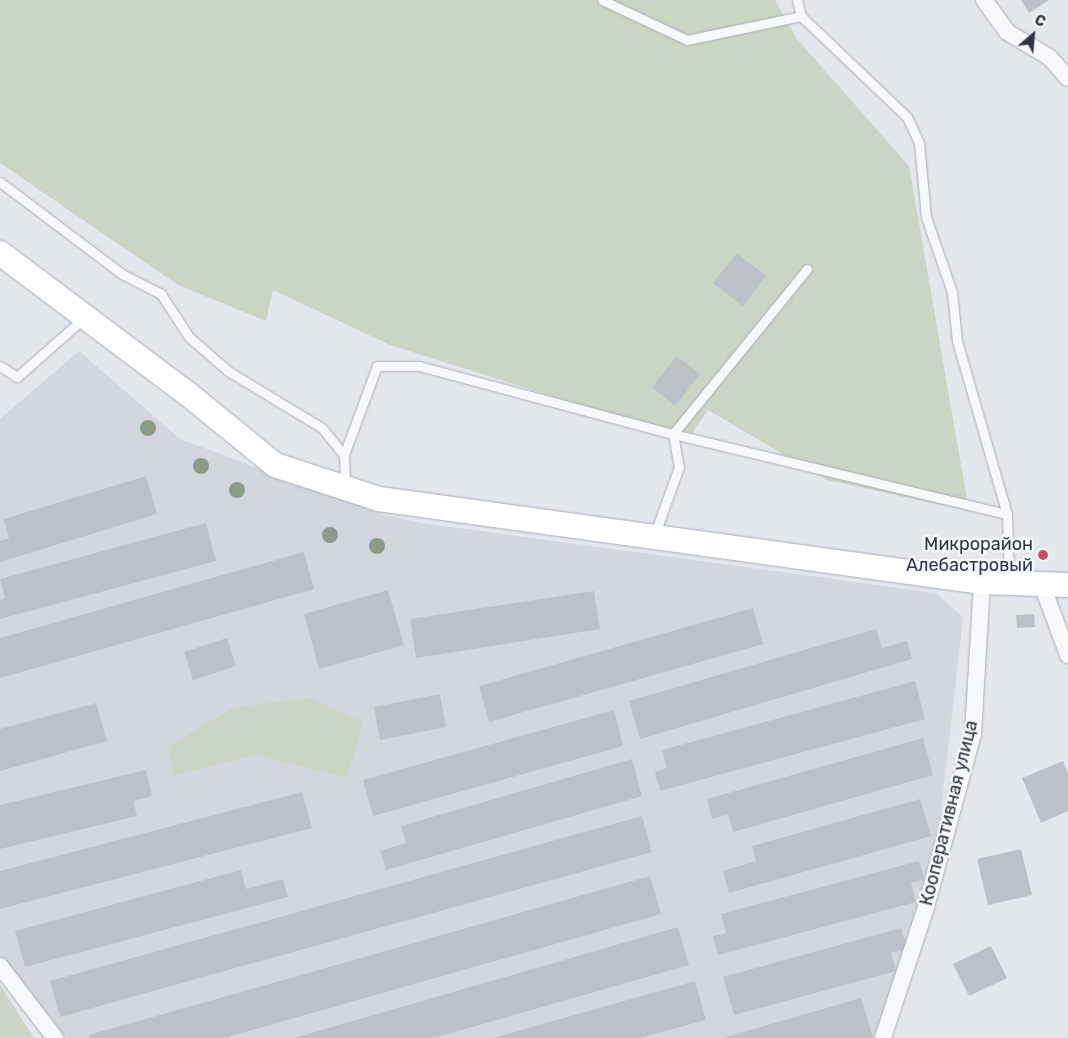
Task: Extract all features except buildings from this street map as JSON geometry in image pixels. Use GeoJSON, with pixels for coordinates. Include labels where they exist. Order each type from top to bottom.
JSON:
{"type":"FeatureCollection","features":[{"type":"Feature","properties":{"kind":"street"},"geometry":{"type":"LineString","coordinates":[[984,0],[1007,32],[1048,57],[1068,78]]}},
{"type":"Feature","properties":{"kind":"street"},"geometry":{"type":"LineString","coordinates":[[0,253],[84,318],[188,394],[275,465],[379,499],[982,582],[1068,585]]}},
{"type":"Feature","properties":{"kind":"street","name":"Кооперативная улица"},"geometry":{"type":"LineString","coordinates":[[883,1038],[926,907],[973,734],[982,582]]}},
{"type":"Feature","properties":{"kind":"street"},"geometry":{"type":"LineString","coordinates":[[1042,585],[1068,655]]}},
{"type":"Feature","properties":{"kind":"street"},"geometry":{"type":"LineString","coordinates":[[0,966],[55,1038]]}},
{"type":"Feature","properties":{"kind":"lane"},"geometry":{"type":"LineString","coordinates":[[602,0],[687,40],[800,16]]}},
{"type":"Feature","properties":{"kind":"lane"},"geometry":{"type":"LineString","coordinates":[[797,0],[800,16],[907,117],[919,143],[926,217],[952,292],[957,341],[988,440],[1006,514],[1009,584]]}},
{"type":"Feature","properties":{"kind":"lane"},"geometry":{"type":"LineString","coordinates":[[0,182],[122,274],[161,294],[189,337],[228,371],[322,428],[344,455]]}},
{"type":"Feature","properties":{"kind":"lane"},"geometry":{"type":"LineString","coordinates":[[654,537],[679,467],[673,434],[807,269]]}},
{"type":"Feature","properties":{"kind":"lane"},"geometry":{"type":"LineString","coordinates":[[0,366],[17,378],[84,318]]}},
{"type":"Feature","properties":{"kind":"lane"},"geometry":{"type":"LineString","coordinates":[[345,488],[344,455],[377,366],[419,366],[673,434],[1006,514]]}},
{"type":"Feature","properties":{"kind":"shaded area"},"geometry":{"type":"Polygon","coordinates":[[[79,351],[180,439],[381,514],[421,523],[936,593],[963,617],[937,846],[905,962],[875,1038],[48,1038],[0,962],[0,419],[79,351]]]}},
{"type":"Feature","properties":{"kind":"green space"},"geometry":{"type":"Polygon","coordinates":[[[0,0],[775,0],[797,39],[909,166],[969,511],[827,480],[708,410],[688,439],[390,345],[273,290],[266,321],[178,285],[0,163],[0,0]]]}},
{"type":"Feature","properties":{"kind":"green space"},"geometry":{"type":"Polygon","coordinates":[[[309,698],[363,722],[347,778],[252,755],[174,776],[168,746],[235,707],[309,698]]]}},
{"type":"Feature","properties":{"kind":"green space"},"geometry":{"type":"Polygon","coordinates":[[[0,985],[34,1038],[0,1038],[0,985]]]}},
{"type":"Feature","properties":{"kind":"place","name":"Микрорайон Алебастровый"},"geometry":{"type":"Point","coordinates":[1043,555]}}]}
